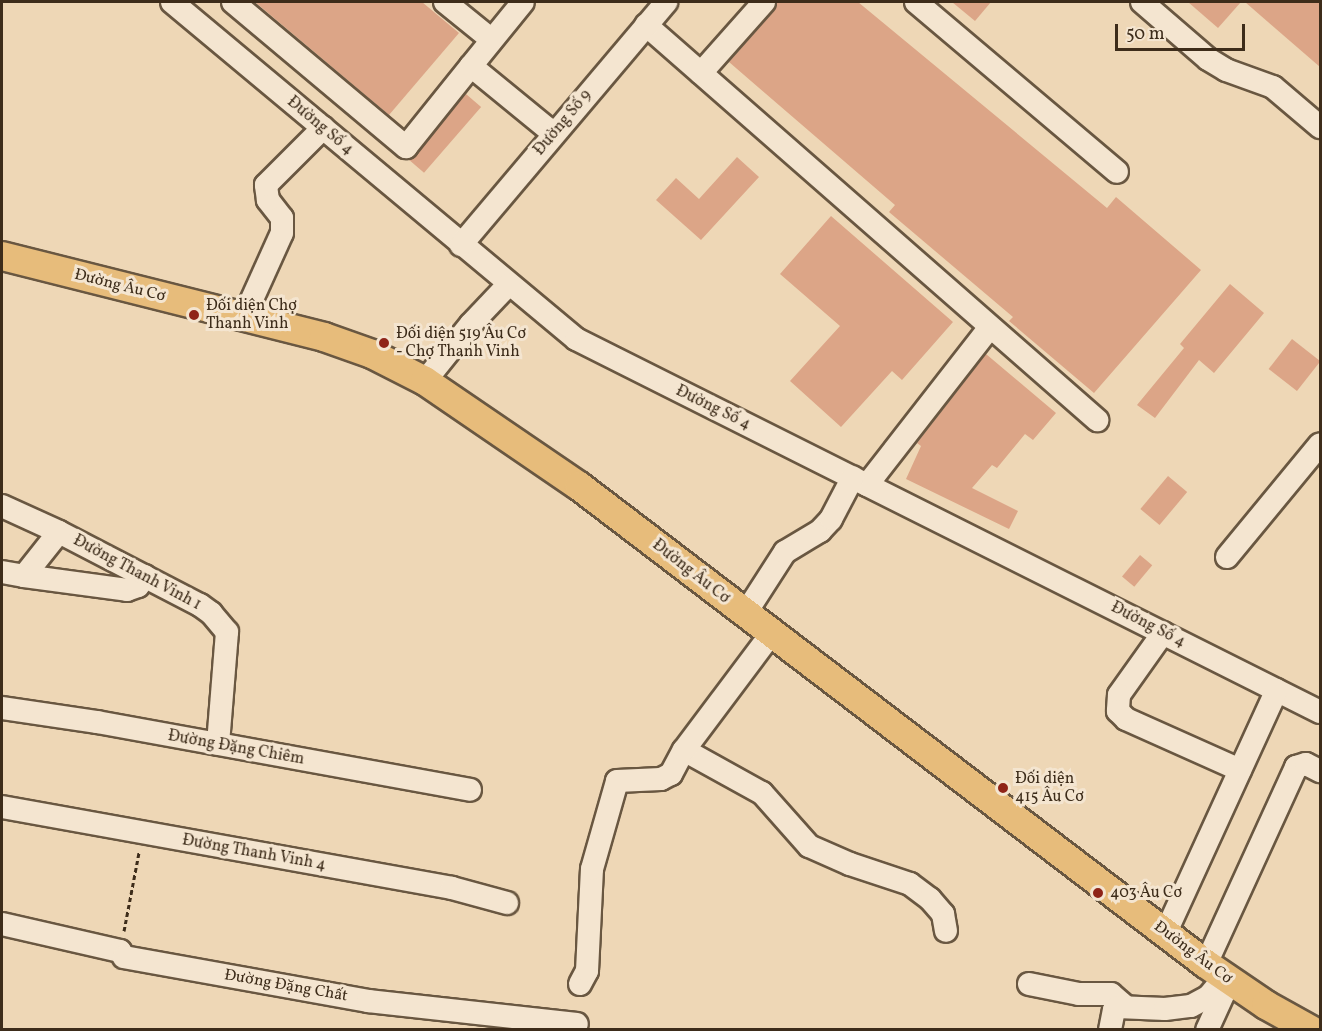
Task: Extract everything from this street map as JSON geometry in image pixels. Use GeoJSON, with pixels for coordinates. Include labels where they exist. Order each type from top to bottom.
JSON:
{"type":"FeatureCollection","features":[{"type":"Feature","properties":{"kind":"main road","name":"Đường Âu Cơ"},"geometry":{"type":"LineString","coordinates":[[2,256],[324,337],[372,354],[425,381],[579,486],[1220,974],[1266,1005],[1311,1029]]}},
{"type":"Feature","properties":{"kind":"street","name":"Đường Số 4"},"geometry":{"type":"LineString","coordinates":[[172,2],[576,339],[1320,712]]}},
{"type":"Feature","properties":{"kind":"street"},"geometry":{"type":"LineString","coordinates":[[233,2],[406,147],[523,2]]}},
{"type":"Feature","properties":{"kind":"street"},"geometry":{"type":"LineString","coordinates":[[445,2],[492,40]]}},
{"type":"Feature","properties":{"kind":"street","name":"Đường Số 9"},"geometry":{"type":"LineString","coordinates":[[461,245],[666,2]]}},
{"type":"Feature","properties":{"kind":"street"},"geometry":{"type":"LineString","coordinates":[[701,73],[764,2]]}},
{"type":"Feature","properties":{"kind":"street"},"geometry":{"type":"LineString","coordinates":[[916,2],[1117,172]]}},
{"type":"Feature","properties":{"kind":"street"},"geometry":{"type":"LineString","coordinates":[[1142,2],[1208,59],[1226,70],[1273,87],[1320,127]]}},
{"type":"Feature","properties":{"kind":"street"},"geometry":{"type":"LineString","coordinates":[[646,25],[1097,420]]}},
{"type":"Feature","properties":{"kind":"street"},"geometry":{"type":"LineString","coordinates":[[471,66],[554,134]]}},
{"type":"Feature","properties":{"kind":"street"},"geometry":{"type":"LineString","coordinates":[[244,317],[282,234],[282,218],[268,200],[266,185],[323,128]]}},
{"type":"Feature","properties":{"kind":"street"},"geometry":{"type":"LineString","coordinates":[[425,381],[471,324],[509,284]]}},
{"type":"Feature","properties":{"kind":"street"},"geometry":{"type":"LineString","coordinates":[[745,614],[785,552],[820,531],[831,519],[860,481],[990,327]]}},
{"type":"Feature","properties":{"kind":"street"},"geometry":{"type":"LineString","coordinates":[[1227,557],[1320,444]]}},
{"type":"Feature","properties":{"kind":"street","name":"Đường Thanh Vinh 1"},"geometry":{"type":"LineString","coordinates":[[2,507],[59,532],[200,605],[227,632],[218,744]]}},
{"type":"Feature","properties":{"kind":"street"},"geometry":{"type":"LineString","coordinates":[[24,576],[59,532]]}},
{"type":"Feature","properties":{"kind":"street"},"geometry":{"type":"LineString","coordinates":[[2,572],[127,590],[138,586],[144,576]]}},
{"type":"Feature","properties":{"kind":"street"},"geometry":{"type":"LineString","coordinates":[[1163,633],[1119,695],[1118,711],[1126,718],[1240,770]]}},
{"type":"Feature","properties":{"kind":"street"},"geometry":{"type":"LineString","coordinates":[[580,984],[587,970],[592,869],[617,781],[660,779],[671,774],[684,750],[771,634]]}},
{"type":"Feature","properties":{"kind":"street"},"geometry":{"type":"LineString","coordinates":[[1166,932],[1277,690]]}},
{"type":"Feature","properties":{"kind":"street","name":"Đường Đặng Chiêm"},"geometry":{"type":"LineString","coordinates":[[2,708],[218,744],[470,790]]}},
{"type":"Feature","properties":{"kind":"street"},"geometry":{"type":"LineString","coordinates":[[684,750],[762,793],[809,846],[850,864],[910,884],[930,899],[943,914],[946,930]]}},
{"type":"Feature","properties":{"kind":"street"},"geometry":{"type":"LineString","coordinates":[[1207,1029],[1220,974],[1296,767],[1306,764],[1320,771]]}},
{"type":"Feature","properties":{"kind":"street","name":"Đường Thanh Vinh 4"},"geometry":{"type":"LineString","coordinates":[[2,807],[453,888],[507,903]]}},
{"type":"Feature","properties":{"kind":"street","name":"Đường Đặng Chất"},"geometry":{"type":"LineString","coordinates":[[2,924],[120,951],[124,957],[368,1001],[577,1024]]}},
{"type":"Feature","properties":{"kind":"street"},"geometry":{"type":"LineString","coordinates":[[1110,1029],[1114,1010],[1125,1006],[1165,1009],[1191,1006],[1208,997],[1220,974]]}},
{"type":"Feature","properties":{"kind":"street"},"geometry":{"type":"LineString","coordinates":[[1029,984],[1078,994],[1111,994],[1125,1006]]}},
{"type":"Feature","properties":{"kind":"path"},"geometry":{"type":"LineString","coordinates":[[120,951],[142,833]]}},
{"type":"Feature","properties":{"kind":"building"},"geometry":{"type":"Polygon","coordinates":[[[255,2],[422,2],[459,33],[389,115],[255,2]]]}},
{"type":"Feature","properties":{"kind":"building"},"geometry":{"type":"Polygon","coordinates":[[[777,2],[858,2],[1107,208],[1116,197],[1201,270],[1094,393],[1009,321],[1013,317],[889,212],[895,205],[729,62],[774,11],[777,2]]]}},
{"type":"Feature","properties":{"kind":"building"},"geometry":{"type":"Polygon","coordinates":[[[952,2],[991,2],[975,21],[952,2]]]}},
{"type":"Feature","properties":{"kind":"building"},"geometry":{"type":"Polygon","coordinates":[[[1188,2],[1241,2],[1218,28],[1188,2]]]}},
{"type":"Feature","properties":{"kind":"building"},"geometry":{"type":"Polygon","coordinates":[[[1245,2],[1320,2],[1320,67],[1245,2]]]}},
{"type":"Feature","properties":{"kind":"building"},"geometry":{"type":"Polygon","coordinates":[[[466,94],[481,107],[424,173],[409,160],[466,94]]]}},
{"type":"Feature","properties":{"kind":"building"},"geometry":{"type":"Polygon","coordinates":[[[737,157],[759,177],[701,240],[656,200],[676,178],[699,199],[737,157]]]}},
{"type":"Feature","properties":{"kind":"building"},"geometry":{"type":"Polygon","coordinates":[[[831,216],[953,322],[902,380],[892,371],[841,427],[790,381],[840,326],[780,274],[831,216]]]}},
{"type":"Feature","properties":{"kind":"building"},"geometry":{"type":"Polygon","coordinates":[[[1230,284],[1264,313],[1214,373],[1199,360],[1155,418],[1137,405],[1184,348],[1180,344],[1230,284]]]}},
{"type":"Feature","properties":{"kind":"building"},"geometry":{"type":"Polygon","coordinates":[[[1292,339],[1320,361],[1297,391],[1269,369],[1292,339]]]}},
{"type":"Feature","properties":{"kind":"building"},"geometry":{"type":"Polygon","coordinates":[[[986,354],[1056,413],[1033,440],[1025,434],[997,468],[992,465],[972,488],[1018,511],[1009,529],[906,479],[921,446],[917,443],[986,354]]]}},
{"type":"Feature","properties":{"kind":"building"},"geometry":{"type":"Polygon","coordinates":[[[1168,476],[1187,492],[1160,525],[1140,509],[1168,476]]]}},
{"type":"Feature","properties":{"kind":"building"},"geometry":{"type":"Polygon","coordinates":[[[1140,555],[1152,565],[1134,587],[1122,576],[1140,555]]]}},
{"type":"Feature","properties":{"kind":"place","name":"Đối diện Chợ Thanh Vinh"},"geometry":{"type":"Point","coordinates":[194,315]}},
{"type":"Feature","properties":{"kind":"place","name":"Đối diện 519 Âu Cơ - Chợ Thanh Vinh"},"geometry":{"type":"Point","coordinates":[384,343]}},
{"type":"Feature","properties":{"kind":"place","name":"Đối diện 415 Âu Cơ"},"geometry":{"type":"Point","coordinates":[1003,788]}},
{"type":"Feature","properties":{"kind":"place","name":"403 Âu Cơ"},"geometry":{"type":"Point","coordinates":[1098,893]}}]}
